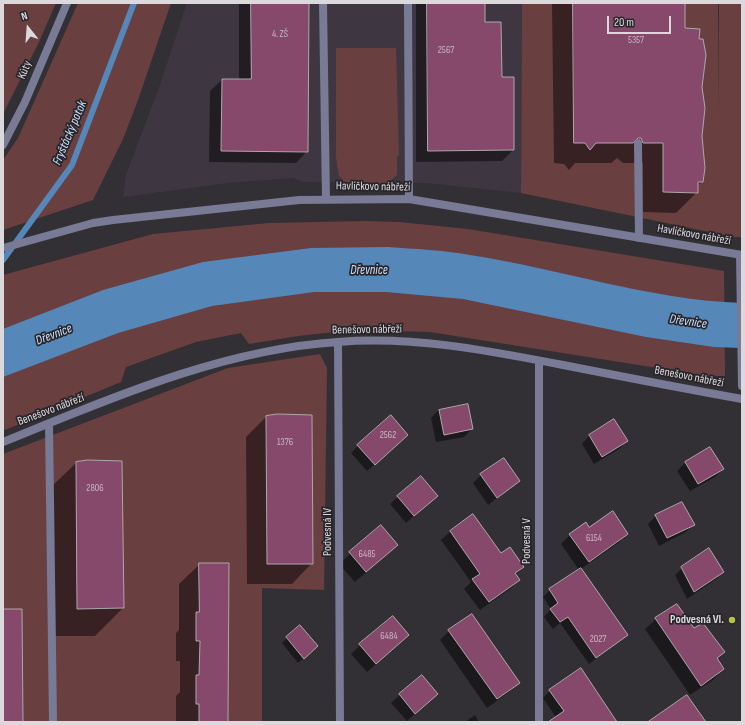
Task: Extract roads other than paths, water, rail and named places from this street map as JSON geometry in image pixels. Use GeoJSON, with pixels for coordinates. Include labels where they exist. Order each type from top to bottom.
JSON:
{"type":"FeatureCollection","features":[{"type":"Feature","properties":{"kind":"street","name":"Kúty"},"geometry":{"type":"LineString","coordinates":[[3,145],[25,102],[67,3]]}},
{"type":"Feature","properties":{"kind":"street"},"geometry":{"type":"LineString","coordinates":[[323,3],[326,199]]}},
{"type":"Feature","properties":{"kind":"street"},"geometry":{"type":"LineString","coordinates":[[408,3],[409,199]]}},
{"type":"Feature","properties":{"kind":"street"},"geometry":{"type":"LineString","coordinates":[[638,143],[639,238]]}},
{"type":"Feature","properties":{"kind":"street","name":"Havlíčkovo nábřeží"},"geometry":{"type":"LineString","coordinates":[[3,248],[93,222],[291,201],[326,199],[409,199],[741,254]]}},
{"type":"Feature","properties":{"kind":"street"},"geometry":{"type":"LineString","coordinates":[[741,254],[742,386]]}},
{"type":"Feature","properties":{"kind":"street","name":"Benešovo nábřeží"},"geometry":{"type":"LineString","coordinates":[[3,442],[164,380],[223,361],[282,348],[338,342],[384,340],[427,343],[539,361],[742,399]]}},
{"type":"Feature","properties":{"kind":"street","name":"Podvesná IV"},"geometry":{"type":"LineString","coordinates":[[338,342],[340,722]]}},
{"type":"Feature","properties":{"kind":"street","name":"Podvesná V"},"geometry":{"type":"LineString","coordinates":[[538,722],[539,361]]}},
{"type":"Feature","properties":{"kind":"street"},"geometry":{"type":"LineString","coordinates":[[49,424],[53,722]]}},
{"type":"Feature","properties":{"kind":"water","name":"Dřevnice"},"geometry":{"type":"Polygon","coordinates":[[[388,247],[460,253],[673,296],[708,301],[742,303],[742,348],[714,347],[646,337],[463,299],[386,292],[314,292],[212,306],[118,333],[3,377],[3,329],[103,290],[203,262],[311,248],[388,247]]]}},
{"type":"Feature","properties":{"kind":"waterway","name":"Fryštácký potok"},"geometry":{"type":"LineString","coordinates":[[3,260],[72,165],[134,3]]}},
{"type":"Feature","properties":{"kind":"place","name":"Podvesná VI."},"geometry":{"type":"Point","coordinates":[732,620]}}]}
